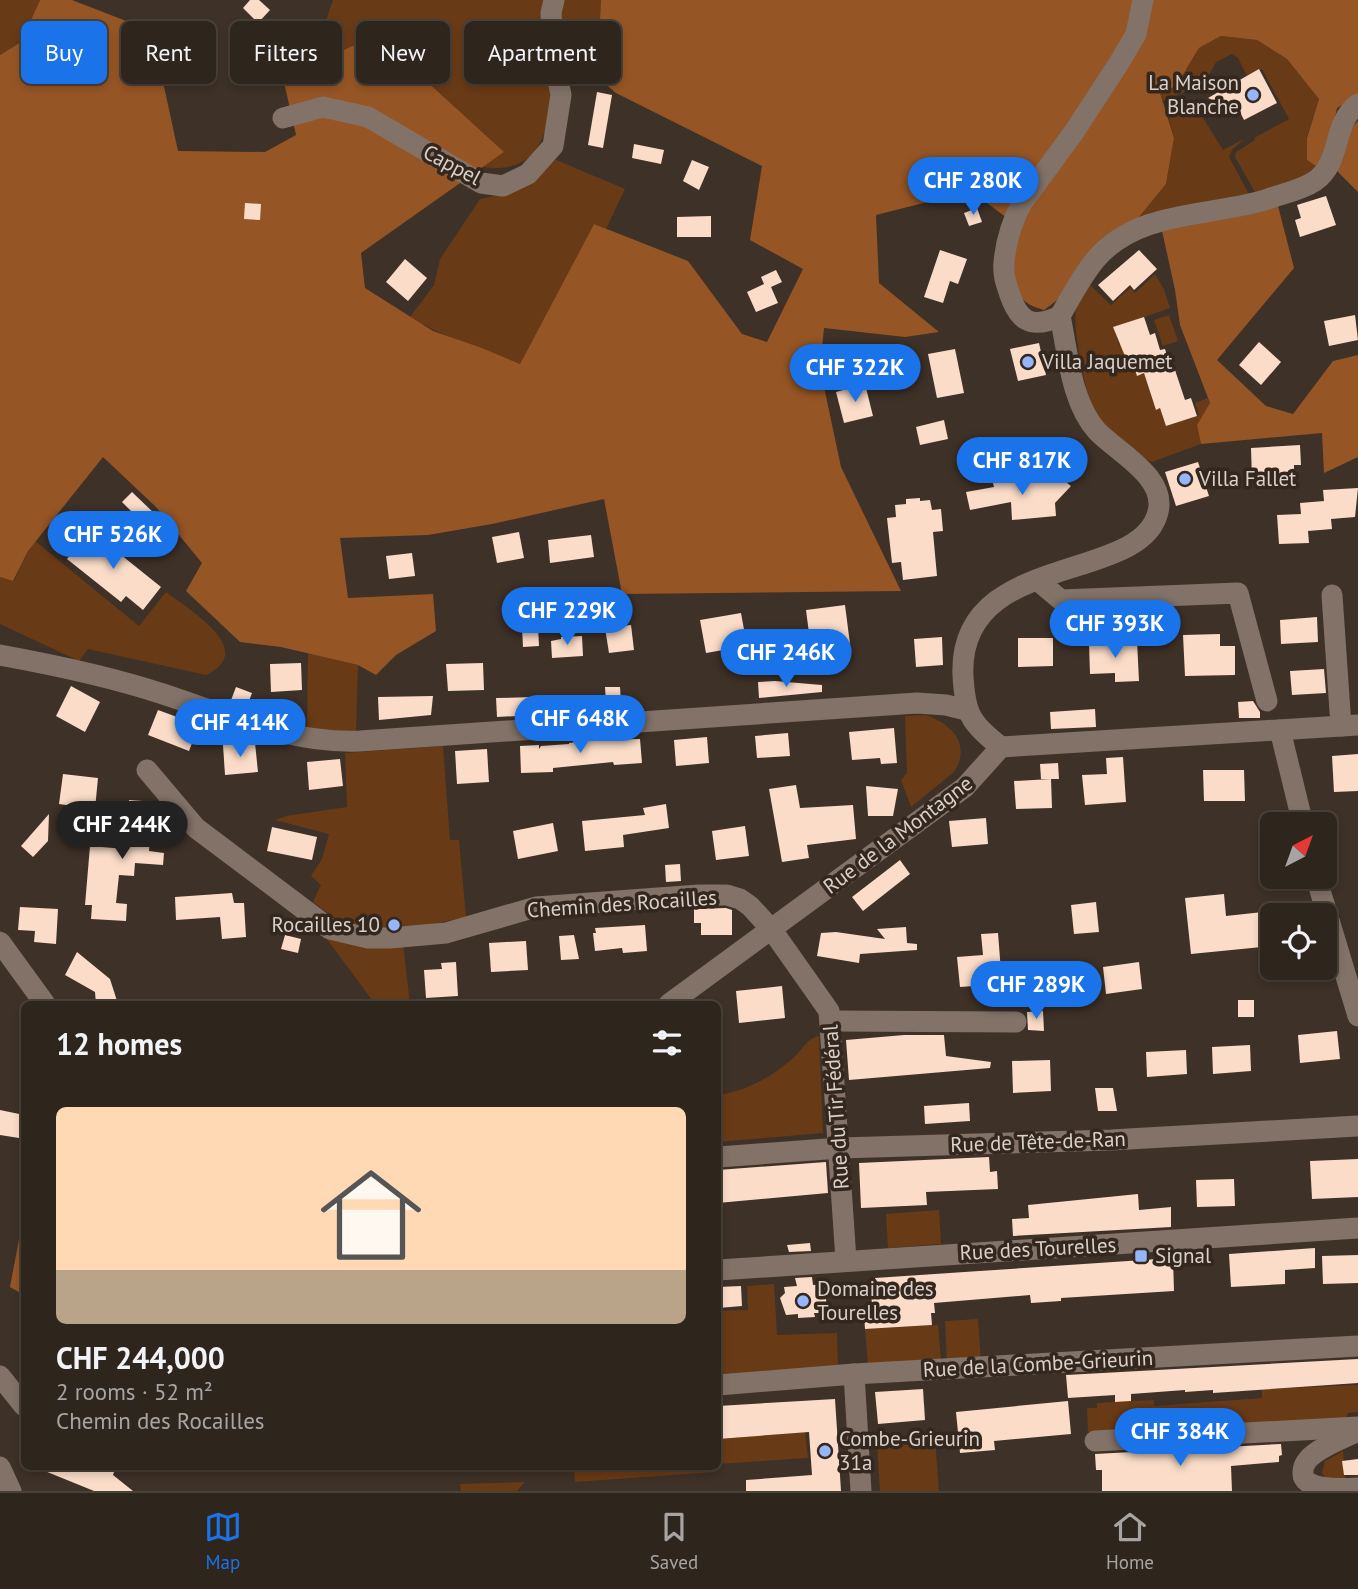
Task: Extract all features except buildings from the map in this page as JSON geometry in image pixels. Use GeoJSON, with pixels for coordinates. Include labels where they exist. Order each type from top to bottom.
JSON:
{"type":"FeatureCollection","features":[{"type":"Feature","properties":{"kind":"street","name":"Cappel"},"geometry":{"type":"LineString","coordinates":[[283,118],[323,107],[368,117],[481,183],[503,186],[528,174],[553,146],[561,95],[554,60],[551,13],[554,0]]}},
{"type":"Feature","properties":{"kind":"street"},"geometry":{"type":"LineString","coordinates":[[1143,0],[1136,34],[1093,104],[1014,217],[1003,263],[1015,310],[1023,318],[1035,322],[1050,321],[1060,316],[1096,259],[1124,235],[1162,219],[1257,202],[1317,180],[1333,161],[1339,131],[1356,105]]}},
{"type":"Feature","properties":{"kind":"street"},"geometry":{"type":"LineString","coordinates":[[1060,316],[1076,391],[1085,414],[1097,431],[1145,473],[1157,495],[1159,510],[1145,535],[1131,546],[1054,572],[1012,591],[976,620],[968,638],[964,664],[966,710],[981,732],[1001,747],[1350,725],[1332,595]]}},
{"type":"Feature","properties":{"kind":"street"},"geometry":{"type":"LineString","coordinates":[[1037,580],[1061,600],[1238,593],[1267,701]]}},
{"type":"Feature","properties":{"kind":"street"},"geometry":{"type":"LineString","coordinates":[[0,655],[74,668],[161,693],[234,719],[320,741],[360,741],[918,703],[966,710]]}},
{"type":"Feature","properties":{"kind":"street"},"geometry":{"type":"LineString","coordinates":[[1280,730],[1300,812]]}},
{"type":"Feature","properties":{"kind":"street","name":"Rue de la Montagne"},"geometry":{"type":"LineString","coordinates":[[673,1001],[965,787],[1001,747]]}},
{"type":"Feature","properties":{"kind":"street","name":"Chemin des Rocailles"},"geometry":{"type":"LineString","coordinates":[[147,770],[196,828],[330,929],[351,935],[390,938],[446,933],[536,907],[699,895],[727,895],[740,899],[772,930]]}},
{"type":"Feature","properties":{"kind":"street"},"geometry":{"type":"LineString","coordinates":[[1320,889],[1358,1016]]}},
{"type":"Feature","properties":{"kind":"street","name":"Rue du Tir Fédéral"},"geometry":{"type":"LineString","coordinates":[[772,930],[829,1011],[846,1260]]}},
{"type":"Feature","properties":{"kind":"street"},"geometry":{"type":"LineString","coordinates":[[0,942],[43,1001]]}},
{"type":"Feature","properties":{"kind":"street"},"geometry":{"type":"LineString","coordinates":[[830,1021],[1016,1022]]}},
{"type":"Feature","properties":{"kind":"street","name":"Rue de Tête-de-Ran"},"geometry":{"type":"LineString","coordinates":[[721,1157],[840,1148],[1111,1140],[1358,1126]]}},
{"type":"Feature","properties":{"kind":"street","name":"Rue des Tourelles"},"geometry":{"type":"LineString","coordinates":[[721,1270],[1358,1228]]}},
{"type":"Feature","properties":{"kind":"street","name":"Rue de la Combe-Grieurin"},"geometry":{"type":"LineString","coordinates":[[721,1385],[853,1374],[1358,1346]]}},
{"type":"Feature","properties":{"kind":"street"},"geometry":{"type":"LineString","coordinates":[[853,1374],[861,1491]]}},
{"type":"Feature","properties":{"kind":"street"},"geometry":{"type":"LineString","coordinates":[[0,1376],[21,1403]]}},
{"type":"Feature","properties":{"kind":"street"},"geometry":{"type":"LineString","coordinates":[[1095,1441],[1358,1429]]}},
{"type":"Feature","properties":{"kind":"street"},"geometry":{"type":"LineString","coordinates":[[1358,1429],[1310,1456],[1303,1470],[1309,1488],[1358,1488]]}},
{"type":"Feature","properties":{"kind":"street"},"geometry":{"type":"LineString","coordinates":[[0,1467],[11,1491]]}},
{"type":"Feature","properties":{"kind":"shaded area"},"geometry":{"type":"Polygon","coordinates":[[[0,0],[40,0],[30,21],[21,21],[21,42],[0,55],[0,0]]]}},
{"type":"Feature","properties":{"kind":"shaded area"},"geometry":{"type":"Polygon","coordinates":[[[40,0],[72,0],[126,21],[121,21],[121,84],[163,84],[178,151],[265,152],[296,135],[284,84],[342,84],[342,51],[356,44],[356,84],[430,84],[504,152],[361,253],[365,288],[433,331],[520,364],[594,224],[688,261],[742,334],[767,342],[803,269],[750,240],[762,166],[616,93],[605,84],[621,84],[621,21],[600,21],[601,0],[1358,0],[1358,95],[1337,108],[1326,159],[1320,169],[1307,160],[1307,138],[1319,99],[1287,59],[1257,40],[1221,36],[1199,48],[1176,86],[1160,93],[1174,138],[1166,184],[1135,222],[1044,310],[1030,305],[1016,288],[1014,265],[1019,227],[971,191],[876,215],[879,283],[939,332],[905,337],[824,328],[820,368],[841,467],[901,591],[622,594],[604,499],[428,535],[340,538],[348,598],[433,594],[436,631],[396,655],[376,675],[358,665],[281,647],[240,642],[186,591],[202,563],[156,507],[103,457],[28,551],[13,581],[0,577],[0,55],[21,42],[21,84],[107,84],[107,21],[30,21],[40,0]]]}},
{"type":"Feature","properties":{"kind":"shaded area"},"geometry":{"type":"Polygon","coordinates":[[[333,0],[545,0],[547,21],[464,21],[464,84],[551,84],[550,109],[544,135],[532,155],[512,166],[483,167],[504,152],[430,84],[450,84],[450,21],[356,21],[356,44],[342,51],[342,21],[326,21],[333,0]]]}},
{"type":"Feature","properties":{"kind":"shaded area"},"geometry":{"type":"Polygon","coordinates":[[[561,0],[601,0],[600,21],[559,21],[561,0]]]}},
{"type":"Feature","properties":{"kind":"shaded area"},"geometry":{"type":"Polygon","coordinates":[[[1221,36],[1257,40],[1287,59],[1319,99],[1307,137],[1307,160],[1320,169],[1306,177],[1256,194],[1235,157],[1236,152],[1255,140],[1254,138],[1289,119],[1262,69],[1247,76],[1238,58],[1232,54],[1216,62],[1204,84],[1163,101],[1160,93],[1176,86],[1199,48],[1221,36]]]}},
{"type":"Feature","properties":{"kind":"shaded area"},"geometry":{"type":"Polygon","coordinates":[[[1191,102],[1223,150],[1244,139],[1232,150],[1229,157],[1250,196],[1135,222],[1166,184],[1174,138],[1167,112],[1191,102]]]}},
{"type":"Feature","properties":{"kind":"shaded area"},"geometry":{"type":"Polygon","coordinates":[[[1358,121],[1358,192],[1337,171],[1351,128],[1358,121]]]}},
{"type":"Feature","properties":{"kind":"shaded area"},"geometry":{"type":"Polygon","coordinates":[[[554,159],[625,189],[606,229],[594,224],[520,364],[450,337],[410,317],[434,285],[440,259],[480,199],[513,192],[554,159]]]}},
{"type":"Feature","properties":{"kind":"shaded area"},"geometry":{"type":"Polygon","coordinates":[[[1277,202],[1294,268],[1217,360],[1266,406],[1293,414],[1333,361],[1358,355],[1358,457],[1324,473],[1322,433],[1201,444],[1197,425],[1210,403],[1180,325],[1161,226],[1277,202]]]}},
{"type":"Feature","properties":{"kind":"shaded area"},"geometry":{"type":"Polygon","coordinates":[[[1155,274],[1164,289],[1170,308],[1114,328],[1119,345],[1122,344],[1132,360],[1137,375],[1144,373],[1156,409],[1160,408],[1166,426],[1199,415],[1195,403],[1208,398],[1210,404],[1197,425],[1201,444],[1152,462],[1120,439],[1096,413],[1084,378],[1075,317],[1078,302],[1090,285],[1111,305],[1130,288],[1135,293],[1155,274]]]}},
{"type":"Feature","properties":{"kind":"shaded area"},"geometry":{"type":"Polygon","coordinates":[[[1169,315],[1178,341],[1163,346],[1154,320],[1169,315]]]}},
{"type":"Feature","properties":{"kind":"shaded area"},"geometry":{"type":"Polygon","coordinates":[[[35,541],[139,626],[166,592],[214,630],[222,642],[225,654],[220,665],[206,675],[88,649],[79,661],[0,624],[0,577],[14,581],[35,541]]]}},
{"type":"Feature","properties":{"kind":"shaded area"},"geometry":{"type":"Polygon","coordinates":[[[308,653],[358,665],[356,731],[328,732],[307,727],[308,653]]]}},
{"type":"Feature","properties":{"kind":"shaded area"},"geometry":{"type":"Polygon","coordinates":[[[925,715],[950,729],[960,744],[961,752],[954,772],[911,807],[901,780],[907,773],[905,716],[925,715]]]}},
{"type":"Feature","properties":{"kind":"shaded area"},"geometry":{"type":"Polygon","coordinates":[[[443,746],[450,840],[459,840],[466,917],[408,928],[364,928],[341,921],[313,902],[321,885],[311,876],[322,859],[329,834],[275,820],[347,807],[345,753],[443,746]]]}},
{"type":"Feature","properties":{"kind":"shaded area"},"geometry":{"type":"Polygon","coordinates":[[[324,935],[403,944],[410,1001],[373,1001],[324,935]]]}},
{"type":"Feature","properties":{"kind":"shaded area"},"geometry":{"type":"Polygon","coordinates":[[[819,1036],[823,1133],[721,1142],[721,1094],[766,1078],[791,1060],[811,1039],[819,1036]]]}},
{"type":"Feature","properties":{"kind":"shaded area"},"geometry":{"type":"Polygon","coordinates":[[[939,1210],[941,1244],[888,1248],[886,1214],[939,1210]]]}},
{"type":"Feature","properties":{"kind":"shaded area"},"geometry":{"type":"Polygon","coordinates":[[[21,1229],[21,1293],[10,1287],[21,1229]]]}},
{"type":"Feature","properties":{"kind":"shaded area"},"geometry":{"type":"Polygon","coordinates":[[[774,1284],[777,1335],[837,1333],[838,1368],[721,1375],[721,1311],[748,1310],[747,1286],[774,1284]]]}},
{"type":"Feature","properties":{"kind":"shaded area"},"geometry":{"type":"Polygon","coordinates":[[[978,1319],[981,1363],[947,1365],[945,1321],[978,1319]]]}},
{"type":"Feature","properties":{"kind":"shaded area"},"geometry":{"type":"Polygon","coordinates":[[[938,1325],[941,1362],[868,1366],[865,1329],[938,1325]]]}},
{"type":"Feature","properties":{"kind":"shaded area"},"geometry":{"type":"Polygon","coordinates":[[[1358,1385],[1358,1412],[1348,1413],[1346,1418],[1088,1432],[1087,1408],[1097,1408],[1097,1403],[1154,1400],[1154,1406],[1262,1398],[1262,1389],[1358,1385]]]}},
{"type":"Feature","properties":{"kind":"shaded area"},"geometry":{"type":"Polygon","coordinates":[[[805,1432],[808,1458],[721,1464],[721,1439],[805,1432]]]}},
{"type":"Feature","properties":{"kind":"shaded area"},"geometry":{"type":"Polygon","coordinates":[[[935,1439],[939,1491],[880,1491],[877,1443],[935,1439]]]}},
{"type":"Feature","properties":{"kind":"shaded area"},"geometry":{"type":"Polygon","coordinates":[[[1343,1451],[1345,1481],[1327,1479],[1322,1473],[1325,1461],[1343,1451]]]}},
{"type":"Feature","properties":{"kind":"shaded area"},"geometry":{"type":"Polygon","coordinates":[[[574,1470],[714,1472],[575,1482],[574,1470]]]}},
{"type":"Feature","properties":{"kind":"shaded area"},"geometry":{"type":"Polygon","coordinates":[[[525,1482],[517,1491],[461,1491],[460,1484],[525,1482]]]}},
{"type":"Feature","properties":{"kind":"place","name":"La Maison Blanche"},"geometry":{"type":"Point","coordinates":[1253,95]}},
{"type":"Feature","properties":{"kind":"place","name":"Villa Jaquemet"},"geometry":{"type":"Point","coordinates":[1028,362]}},
{"type":"Feature","properties":{"kind":"place","name":"Villa Fallet"},"geometry":{"type":"Point","coordinates":[1185,479]}},
{"type":"Feature","properties":{"kind":"place","name":"Rocailles 10"},"geometry":{"type":"Point","coordinates":[394,925]}},
{"type":"Feature","properties":{"kind":"place","name":"Signal"},"geometry":{"type":"Point","coordinates":[1141,1256]}},
{"type":"Feature","properties":{"kind":"place","name":"Domaine des Tourelles"},"geometry":{"type":"Point","coordinates":[803,1301]}},
{"type":"Feature","properties":{"kind":"place","name":"Combe-Grieurin 31a"},"geometry":{"type":"Point","coordinates":[825,1451]}}]}
